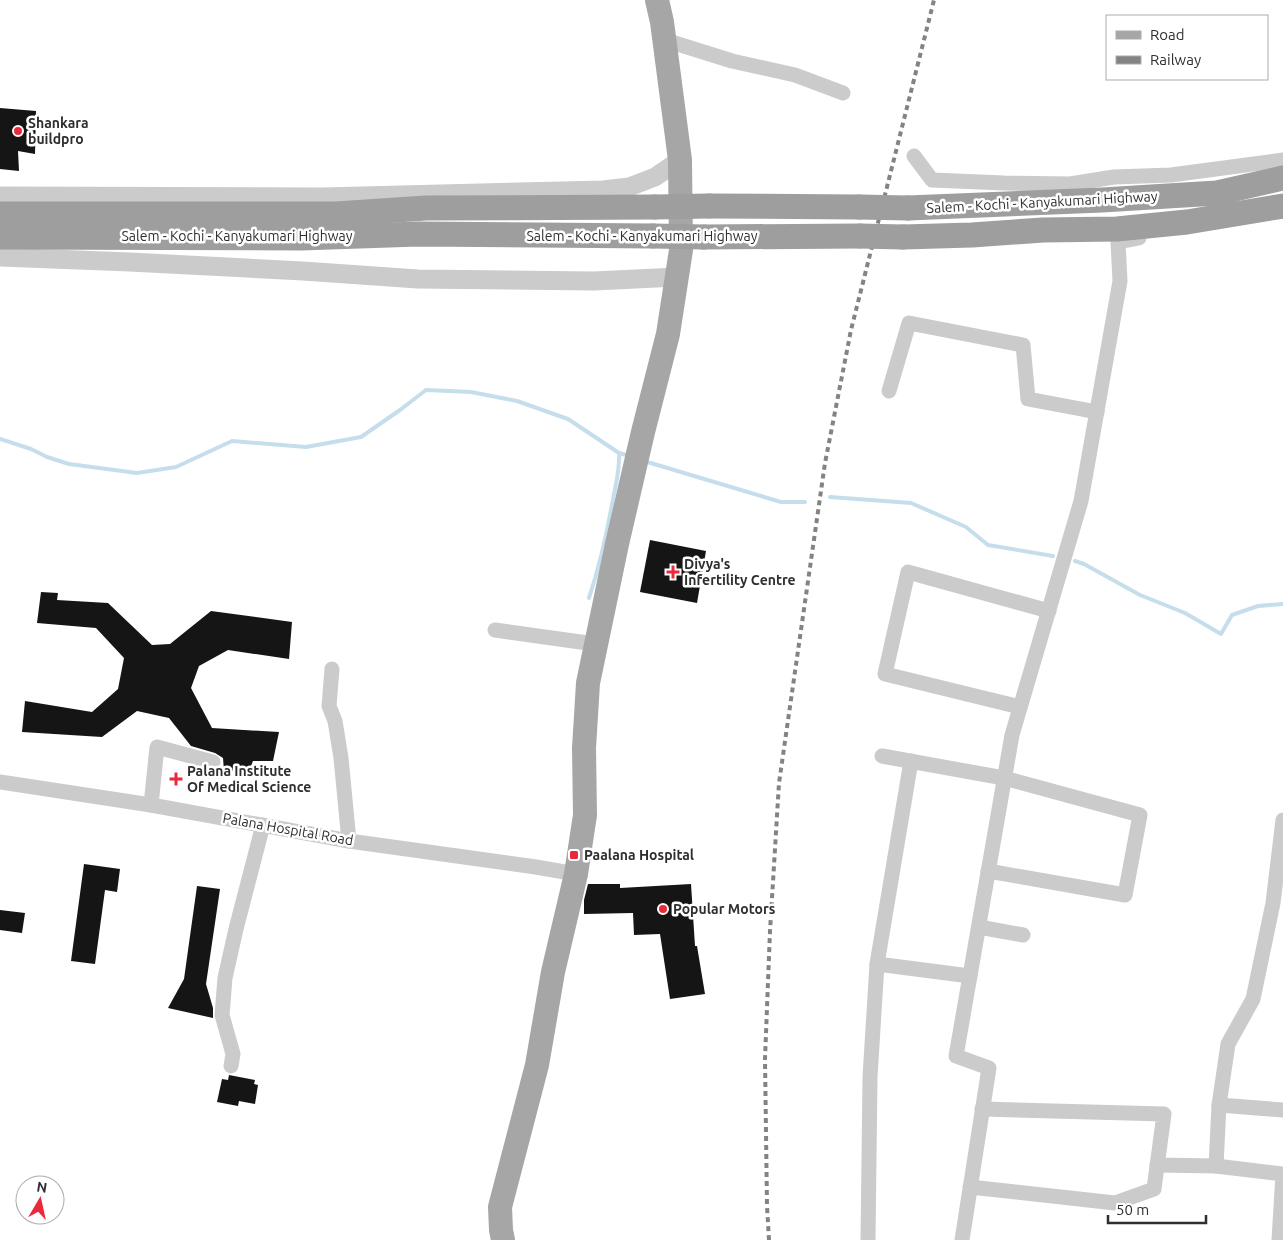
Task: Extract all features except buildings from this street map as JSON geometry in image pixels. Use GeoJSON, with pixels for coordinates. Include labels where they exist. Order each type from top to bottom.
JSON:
{"type":"FeatureCollection","features":[{"type":"Feature","properties":{"kind":"highway","name":"Salem - Kochi - Kanyakumari Highway"},"geometry":{"type":"LineString","coordinates":[[0,214],[336,214],[426,208],[709,206],[908,208],[1217,193],[1283,178]]}},
{"type":"Feature","properties":{"kind":"highway","name":"Salem - Kochi - Kanyakumari Highway"},"geometry":{"type":"LineString","coordinates":[[0,237],[301,238],[418,234],[903,237],[1043,230],[1117,229],[1187,222],[1283,206]]}},
{"type":"Feature","properties":{"kind":"main road"},"geometry":{"type":"LineString","coordinates":[[504,1240],[500,1230],[500,1207],[537,1065],[553,972],[576,874],[585,815],[584,748],[588,683],[617,544],[668,334],[681,250],[680,160],[665,40],[657,0]]}},
{"type":"Feature","properties":{"kind":"street"},"geometry":{"type":"LineString","coordinates":[[665,40],[732,61],[795,75],[843,92]]}},
{"type":"Feature","properties":{"kind":"street"},"geometry":{"type":"LineString","coordinates":[[914,156],[932,180],[1070,184],[1114,177],[1171,175],[1283,160]]}},
{"type":"Feature","properties":{"kind":"street"},"geometry":{"type":"LineString","coordinates":[[0,196],[322,198],[603,190],[629,187],[655,177],[680,160]]}},
{"type":"Feature","properties":{"kind":"street"},"geometry":{"type":"LineString","coordinates":[[962,1240],[989,1068],[956,1056],[1012,735],[1081,501],[1120,281],[1118,242],[1283,218]]}},
{"type":"Feature","properties":{"kind":"street"},"geometry":{"type":"LineString","coordinates":[[0,257],[139,262],[418,279],[594,281],[677,277]]}},
{"type":"Feature","properties":{"kind":"street"},"geometry":{"type":"LineString","coordinates":[[889,391],[909,323],[1023,346],[1028,399],[1097,412]]}},
{"type":"Feature","properties":{"kind":"street"},"geometry":{"type":"LineString","coordinates":[[1020,707],[885,674],[908,572],[1049,611]]}},
{"type":"Feature","properties":{"kind":"street"},"geometry":{"type":"LineString","coordinates":[[495,630],[596,644]]}},
{"type":"Feature","properties":{"kind":"street"},"geometry":{"type":"LineString","coordinates":[[332,669],[329,706],[341,758],[349,840]]}},
{"type":"Feature","properties":{"kind":"street"},"geometry":{"type":"LineString","coordinates":[[151,805],[157,747],[213,762]]}},
{"type":"Feature","properties":{"kind":"street"},"geometry":{"type":"LineString","coordinates":[[882,756],[1004,778],[1140,815],[1125,895],[988,871]]}},
{"type":"Feature","properties":{"kind":"street"},"geometry":{"type":"LineString","coordinates":[[868,1240],[870,1077],[876,964],[911,761]]}},
{"type":"Feature","properties":{"kind":"street","name":"Palana Hospital Road"},"geometry":{"type":"LineString","coordinates":[[0,782],[151,805],[349,840],[576,874]]}},
{"type":"Feature","properties":{"kind":"street"},"geometry":{"type":"LineString","coordinates":[[1216,1166],[1219,1105],[1228,1044],[1253,998],[1273,903],[1283,820]]}},
{"type":"Feature","properties":{"kind":"street"},"geometry":{"type":"LineString","coordinates":[[232,1066],[233,1054],[222,1016],[225,978],[263,825]]}},
{"type":"Feature","properties":{"kind":"street"},"geometry":{"type":"LineString","coordinates":[[979,927],[1023,935]]}},
{"type":"Feature","properties":{"kind":"street"},"geometry":{"type":"LineString","coordinates":[[876,964],[970,976]]}},
{"type":"Feature","properties":{"kind":"street"},"geometry":{"type":"LineString","coordinates":[[1219,1105],[1283,1110]]}},
{"type":"Feature","properties":{"kind":"street"},"geometry":{"type":"LineString","coordinates":[[970,1187],[1115,1203],[1154,1188],[1164,1114],[982,1108]]}},
{"type":"Feature","properties":{"kind":"street"},"geometry":{"type":"LineString","coordinates":[[1157,1165],[1216,1166],[1283,1174],[1279,1240]]}},
{"type":"Feature","properties":{"kind":"waterway"},"geometry":{"type":"LineString","coordinates":[[0,439],[69,464],[137,473],[176,467],[232,441],[306,447],[361,437],[426,390],[471,392],[517,401],[568,419],[619,453],[630,456]]}},
{"type":"Feature","properties":{"kind":"waterway"},"geometry":{"type":"LineString","coordinates":[[589,598],[600,561],[618,476],[619,453]]}},
{"type":"Feature","properties":{"kind":"waterway"},"geometry":{"type":"LineString","coordinates":[[644,461],[781,502],[805,502]]}},
{"type":"Feature","properties":{"kind":"waterway"},"geometry":{"type":"LineString","coordinates":[[830,497],[911,503],[966,527],[988,545],[1053,556]]}},
{"type":"Feature","properties":{"kind":"waterway"},"geometry":{"type":"LineString","coordinates":[[1075,561],[1084,564],[1140,595],[1185,613],[1221,634],[1232,615],[1258,606],[1283,604]]}},
{"type":"Feature","properties":{"kind":"railway"},"geometry":{"type":"LineString","coordinates":[[769,1240],[765,1059],[779,783],[825,463],[851,330],[934,0]]}},
{"type":"Feature","properties":{"kind":"place","name":"Shankara buildpro"},"geometry":{"type":"Point","coordinates":[18,131]}},
{"type":"Feature","properties":{"kind":"place","name":"Divya's Infertility Centre"},"geometry":{"type":"Point","coordinates":[673,572]}},
{"type":"Feature","properties":{"kind":"place","name":"Palana Institute Of Medical Science"},"geometry":{"type":"Point","coordinates":[176,779]}},
{"type":"Feature","properties":{"kind":"place","name":"Paalana Hospital"},"geometry":{"type":"Point","coordinates":[574,855]}},
{"type":"Feature","properties":{"kind":"place","name":"Popular Motors"},"geometry":{"type":"Point","coordinates":[663,909]}}]}
